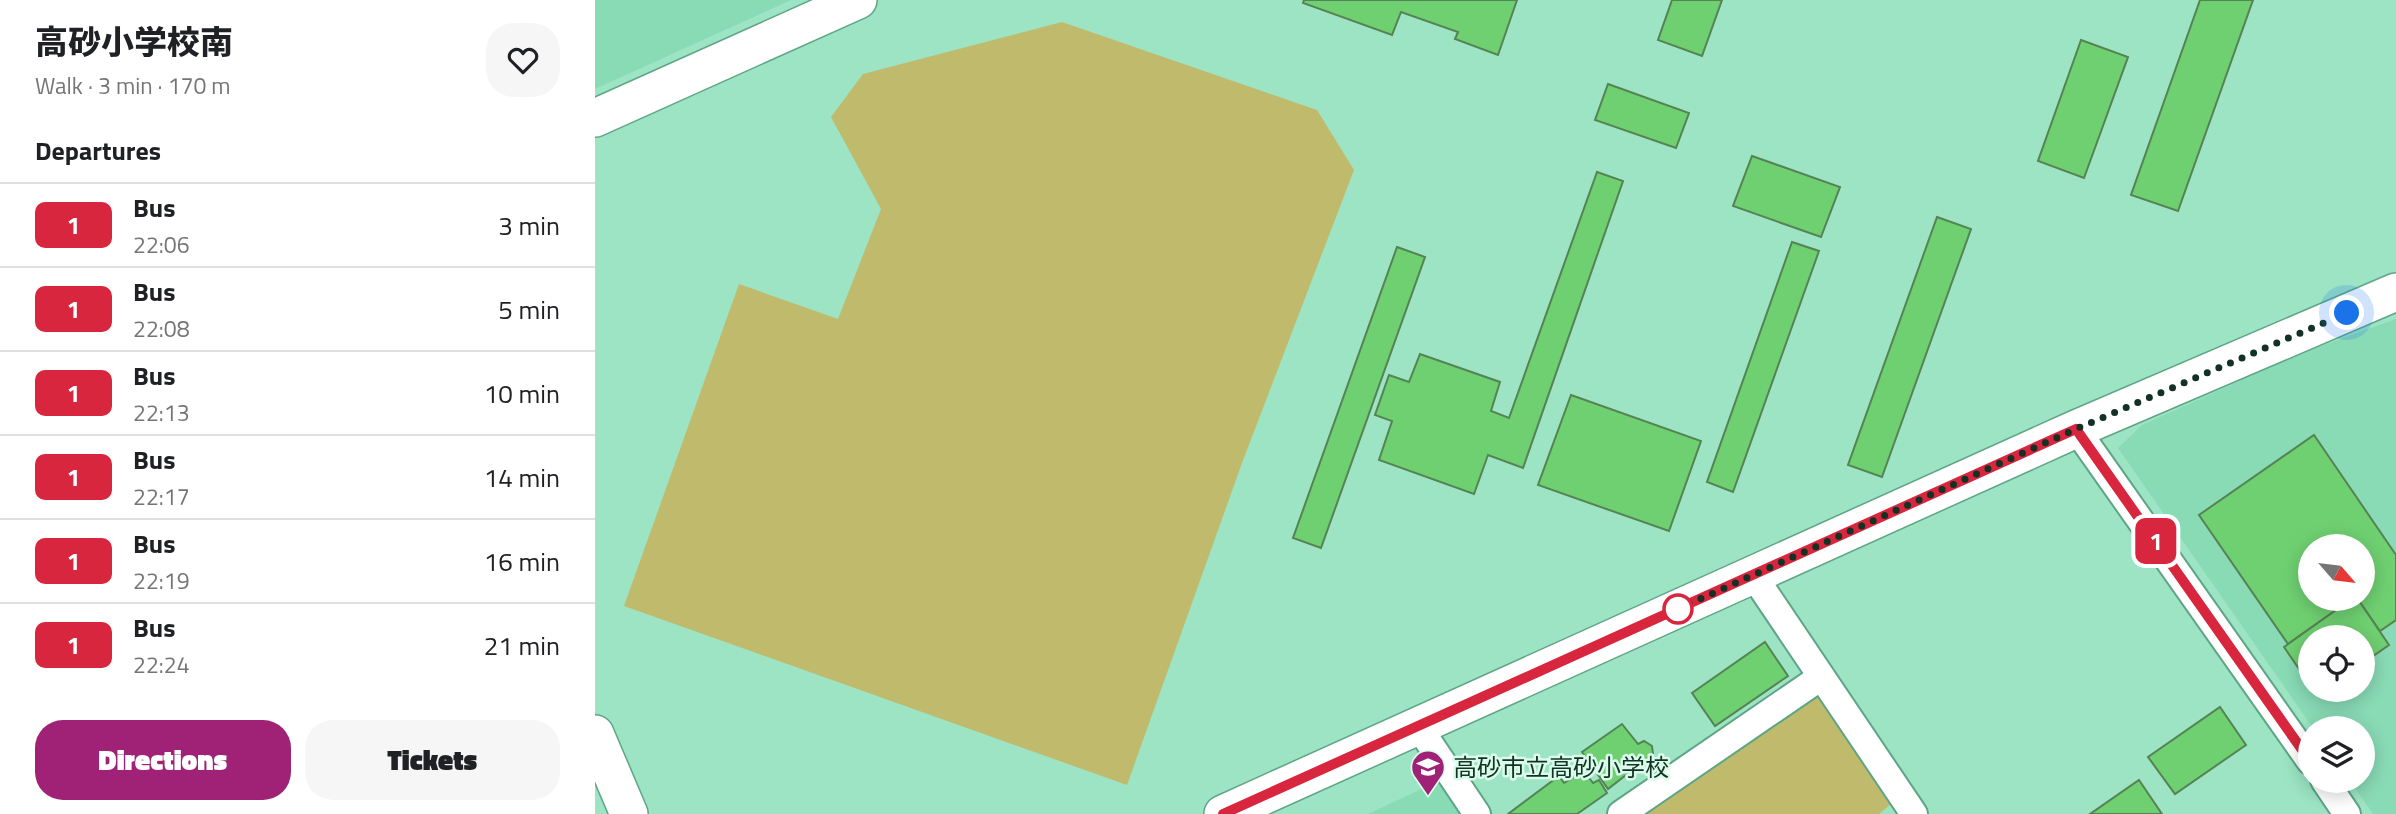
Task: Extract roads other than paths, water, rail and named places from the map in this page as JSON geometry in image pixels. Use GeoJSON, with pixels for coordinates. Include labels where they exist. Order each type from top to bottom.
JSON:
{"type":"FeatureCollection","features":[{"type":"Feature","properties":{"kind":"street"},"geometry":{"type":"LineString","coordinates":[[595,118],[858,0]]}},
{"type":"Feature","properties":{"kind":"street"},"geometry":{"type":"LineString","coordinates":[[1223,814],[2076,429],[2396,292]]}},
{"type":"Feature","properties":{"kind":"street"},"geometry":{"type":"LineString","coordinates":[[2076,429],[2298,744]]}},
{"type":"Feature","properties":{"kind":"street"},"geometry":{"type":"LineString","coordinates":[[1753,575],[1907,812]]}},
{"type":"Feature","properties":{"kind":"street"},"geometry":{"type":"LineString","coordinates":[[1621,814],[1821,677]]}},
{"type":"Feature","properties":{"kind":"street"},"geometry":{"type":"LineString","coordinates":[[1418,726],[1477,814]]}},
{"type":"Feature","properties":{"kind":"street"},"geometry":{"type":"LineString","coordinates":[[595,734],[629,814]]}},
{"type":"Feature","properties":{"kind":"street"},"geometry":{"type":"LineString","coordinates":[[2333,793],[2347,814]]}},
{"type":"Feature","properties":{"kind":"place","name":"高砂市立高砂小学校"},"geometry":{"type":"Point","coordinates":[1428,797]}}]}
